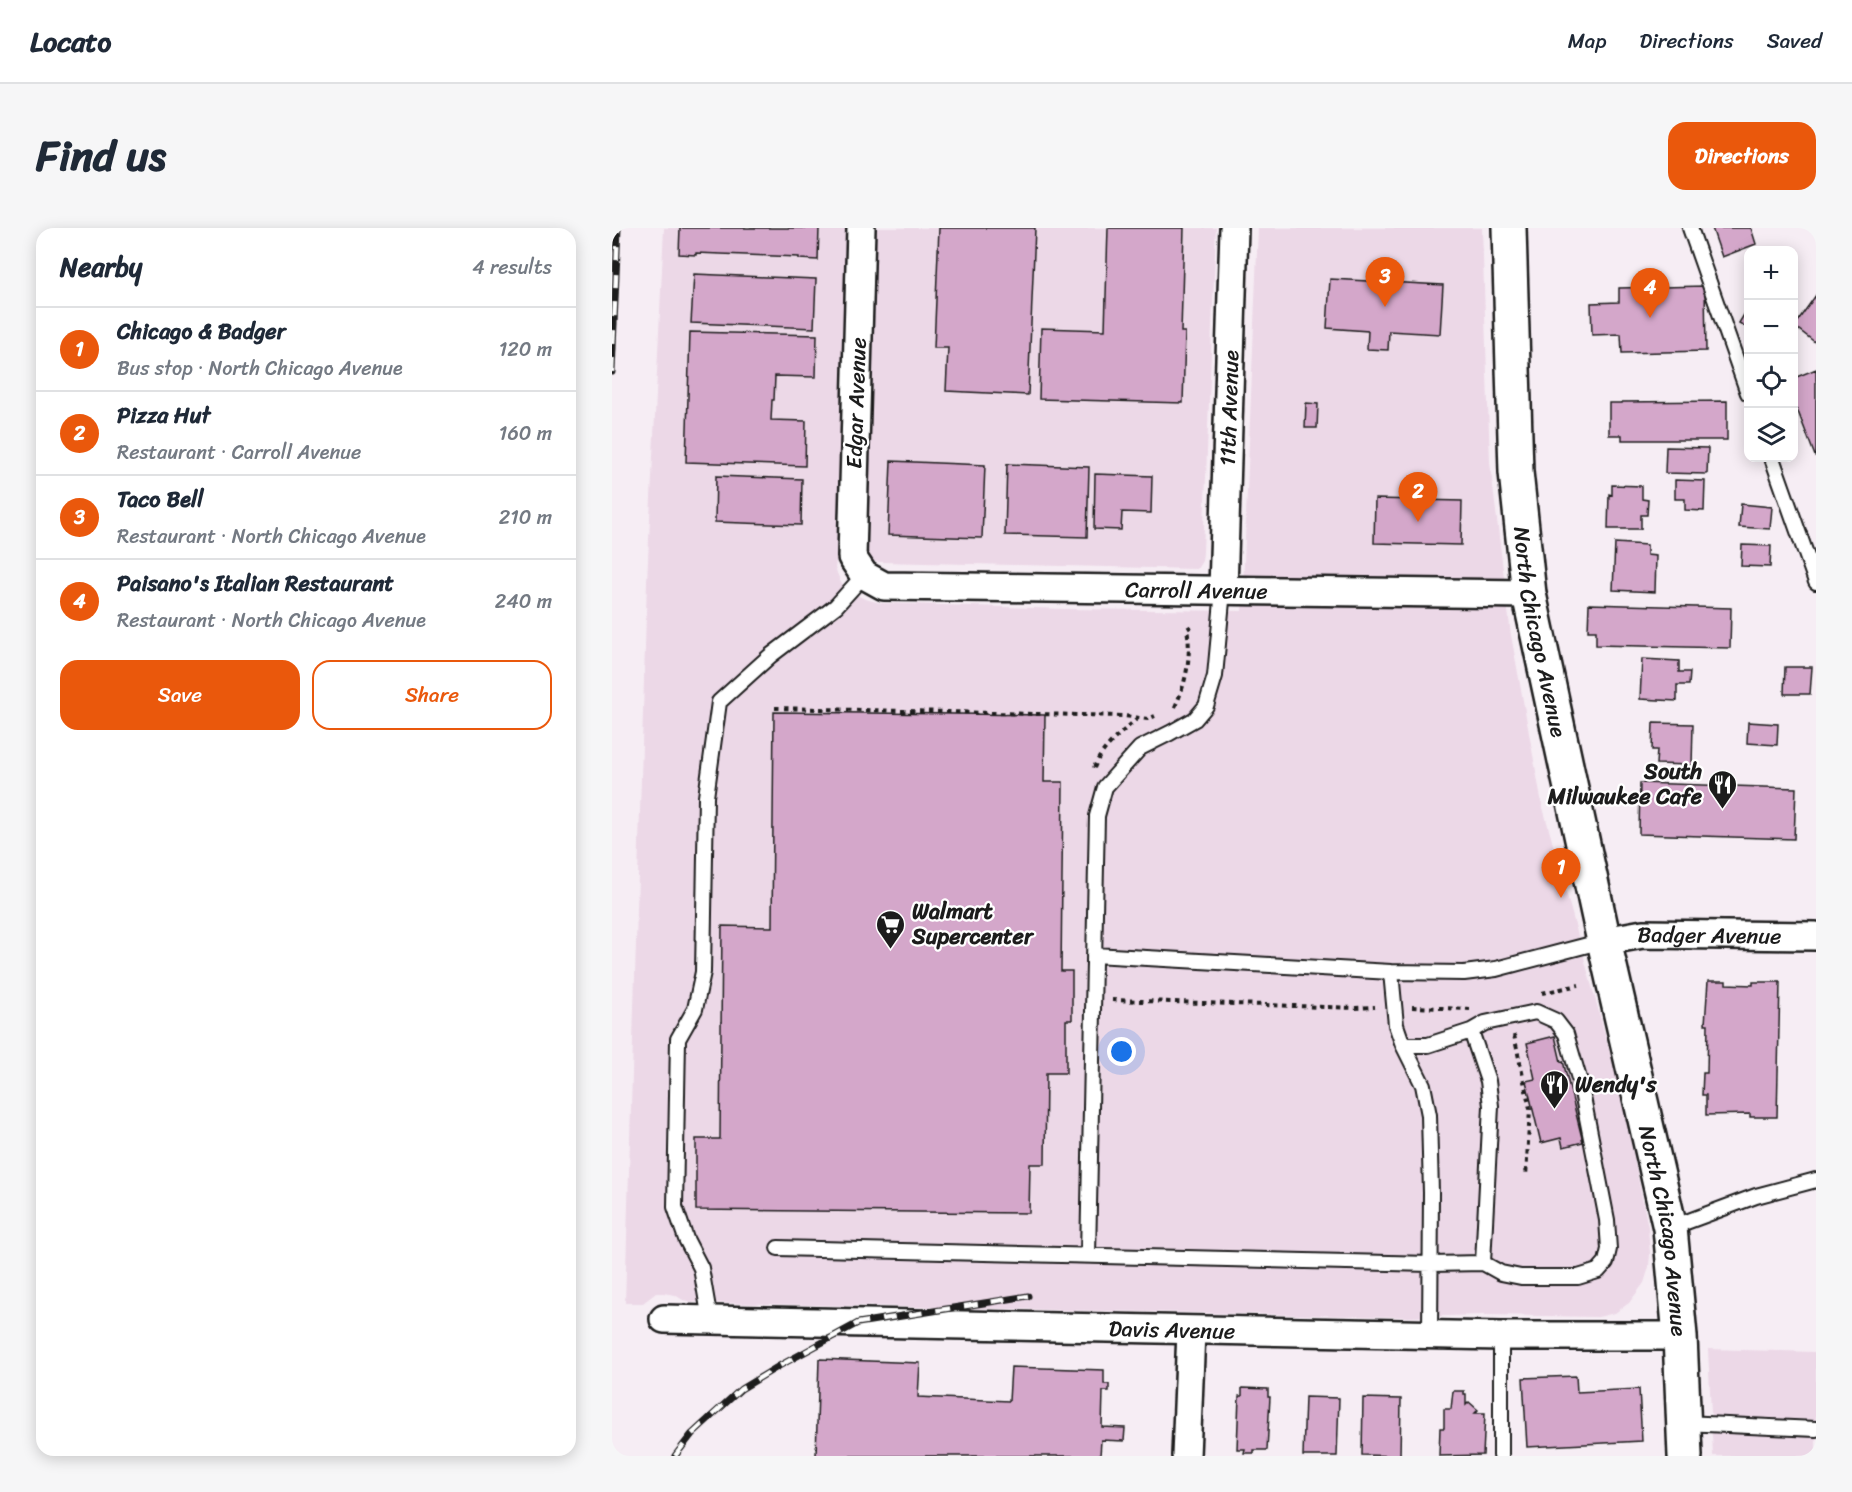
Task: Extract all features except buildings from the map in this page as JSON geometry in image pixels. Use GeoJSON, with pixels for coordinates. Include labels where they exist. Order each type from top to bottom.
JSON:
{"type":"FeatureCollection","features":[{"type":"Feature","properties":{"kind":"main road","name":"North Chicago Avenue"},"geometry":{"type":"LineString","coordinates":[[1509,228],[1516,472],[1529,594],[1604,941],[1670,1228],[1680,1336],[1685,1456]]}},
{"type":"Feature","properties":{"kind":"street","name":"Edgar Avenue"},"geometry":{"type":"LineString","coordinates":[[861,228],[852,557],[864,575]]}},
{"type":"Feature","properties":{"kind":"street","name":"11th Avenue"},"geometry":{"type":"LineString","coordinates":[[1223,590],[1234,228]]}},
{"type":"Feature","properties":{"kind":"street","name":"Carroll Avenue"},"geometry":{"type":"LineString","coordinates":[[864,575],[884,586],[1529,594]]}},
{"type":"Feature","properties":{"kind":"street","name":"Badger Avenue"},"geometry":{"type":"LineString","coordinates":[[1604,941],[1643,934],[1816,936]]}},
{"type":"Feature","properties":{"kind":"street","name":"Davis Avenue"},"geometry":{"type":"LineString","coordinates":[[664,1319],[1430,1335],[1680,1336]]}},
{"type":"Feature","properties":{"kind":"street"},"geometry":{"type":"LineString","coordinates":[[1186,1456],[1191,1331]]}},
{"type":"Feature","properties":{"kind":"lane"},"geometry":{"type":"LineString","coordinates":[[1690,228],[1744,379]]}},
{"type":"Feature","properties":{"kind":"lane"},"geometry":{"type":"LineString","coordinates":[[1773,462],[1816,582]]}},
{"type":"Feature","properties":{"kind":"lane"},"geometry":{"type":"LineString","coordinates":[[710,1320],[701,1268],[686,1239],[675,1208],[678,1039],[695,1009],[703,972],[706,797],[719,702],[770,656],[836,606],[864,575]]}},
{"type":"Feature","properties":{"kind":"lane"},"geometry":{"type":"LineString","coordinates":[[1088,1255],[1097,816],[1105,787],[1140,748],[1195,719],[1206,706],[1215,676],[1223,590]]}},
{"type":"Feature","properties":{"kind":"lane"},"geometry":{"type":"LineString","coordinates":[[1094,955],[1391,972],[1464,973],[1496,969],[1604,941]]}},
{"type":"Feature","properties":{"kind":"lane"},"geometry":{"type":"LineString","coordinates":[[1391,972],[1396,1025],[1403,1046],[1423,1085],[1429,1115],[1430,1335]]}},
{"type":"Feature","properties":{"kind":"lane"},"geometry":{"type":"LineString","coordinates":[[777,1248],[1431,1264],[1483,1263],[1501,1274],[1521,1277],[1578,1277],[1598,1271],[1606,1262],[1609,1249],[1607,1220],[1582,1094],[1566,1034],[1556,1021],[1536,1012],[1485,1023],[1471,1031],[1428,1046],[1403,1046]]}},
{"type":"Feature","properties":{"kind":"lane"},"geometry":{"type":"LineString","coordinates":[[1471,1031],[1488,1081],[1491,1106],[1483,1263]]}},
{"type":"Feature","properties":{"kind":"lane"},"geometry":{"type":"LineString","coordinates":[[1670,1228],[1756,1196],[1816,1180]]}},
{"type":"Feature","properties":{"kind":"lane"},"geometry":{"type":"LineString","coordinates":[[1501,1336],[1501,1456]]}},
{"type":"Feature","properties":{"kind":"lane"},"geometry":{"type":"LineString","coordinates":[[1683,1423],[1816,1429]]}},
{"type":"Feature","properties":{"kind":"path"},"geometry":{"type":"LineString","coordinates":[[1166,712],[1175,708],[1181,694],[1189,664],[1187,629],[1195,624]]}},
{"type":"Feature","properties":{"kind":"path"},"geometry":{"type":"LineString","coordinates":[[775,708],[1124,716],[1148,719],[1157,715]]}},
{"type":"Feature","properties":{"kind":"path"},"geometry":{"type":"LineString","coordinates":[[1537,994],[1579,985]]}},
{"type":"Feature","properties":{"kind":"path"},"geometry":{"type":"LineString","coordinates":[[1093,999],[1356,1008],[1393,1006],[1472,1009]]}},
{"type":"Feature","properties":{"kind":"path"},"geometry":{"type":"LineString","coordinates":[[1510,1018],[1530,1109],[1526,1177]]}},
{"type":"Feature","properties":{"kind":"shaded area"},"geometry":{"type":"Polygon","coordinates":[[[664,228],[1216,228],[1203,552],[1202,561],[1197,569],[836,561],[835,568],[841,583],[849,591],[865,599],[881,603],[1066,609],[1242,611],[1258,228],[1482,228],[1490,462],[1511,635],[1542,804],[1621,1093],[1648,1227],[1649,1267],[1644,1283],[1629,1303],[1615,1313],[1598,1317],[1484,1315],[1408,1317],[716,1303],[692,1302],[663,1293],[656,1293],[643,1303],[625,1303],[647,581],[664,228]]]}},
{"type":"Feature","properties":{"kind":"shaded area"},"geometry":{"type":"Polygon","coordinates":[[[1708,1349],[1816,1352],[1816,1456],[1713,1456],[1708,1349]]]}},
{"type":"Feature","properties":{"kind":"railway"},"geometry":{"type":"LineString","coordinates":[[612,372],[618,228]]}},
{"type":"Feature","properties":{"kind":"railway"},"geometry":{"type":"LineString","coordinates":[[675,1456],[692,1434],[741,1389],[858,1323],[1028,1296]]}},
{"type":"Feature","properties":{"kind":"place","name":"Taco Bell"},"geometry":{"type":"Point","coordinates":[1385,307]}},
{"type":"Feature","properties":{"kind":"place","name":"Paisano's Italian Restaurant"},"geometry":{"type":"Point","coordinates":[1650,318]}},
{"type":"Feature","properties":{"kind":"place","name":"Pizza Hut"},"geometry":{"type":"Point","coordinates":[1418,522]}},
{"type":"Feature","properties":{"kind":"place","name":"South Milwaukee Cafe"},"geometry":{"type":"Point","coordinates":[1723,810]}},
{"type":"Feature","properties":{"kind":"place","name":"Chicago & Badger"},"geometry":{"type":"Point","coordinates":[1561,898]}},
{"type":"Feature","properties":{"kind":"place","name":"Walmart Supercenter"},"geometry":{"type":"Point","coordinates":[891,950]}},
{"type":"Feature","properties":{"kind":"place","name":"Wendy's"},"geometry":{"type":"Point","coordinates":[1554,1110]}}]}
